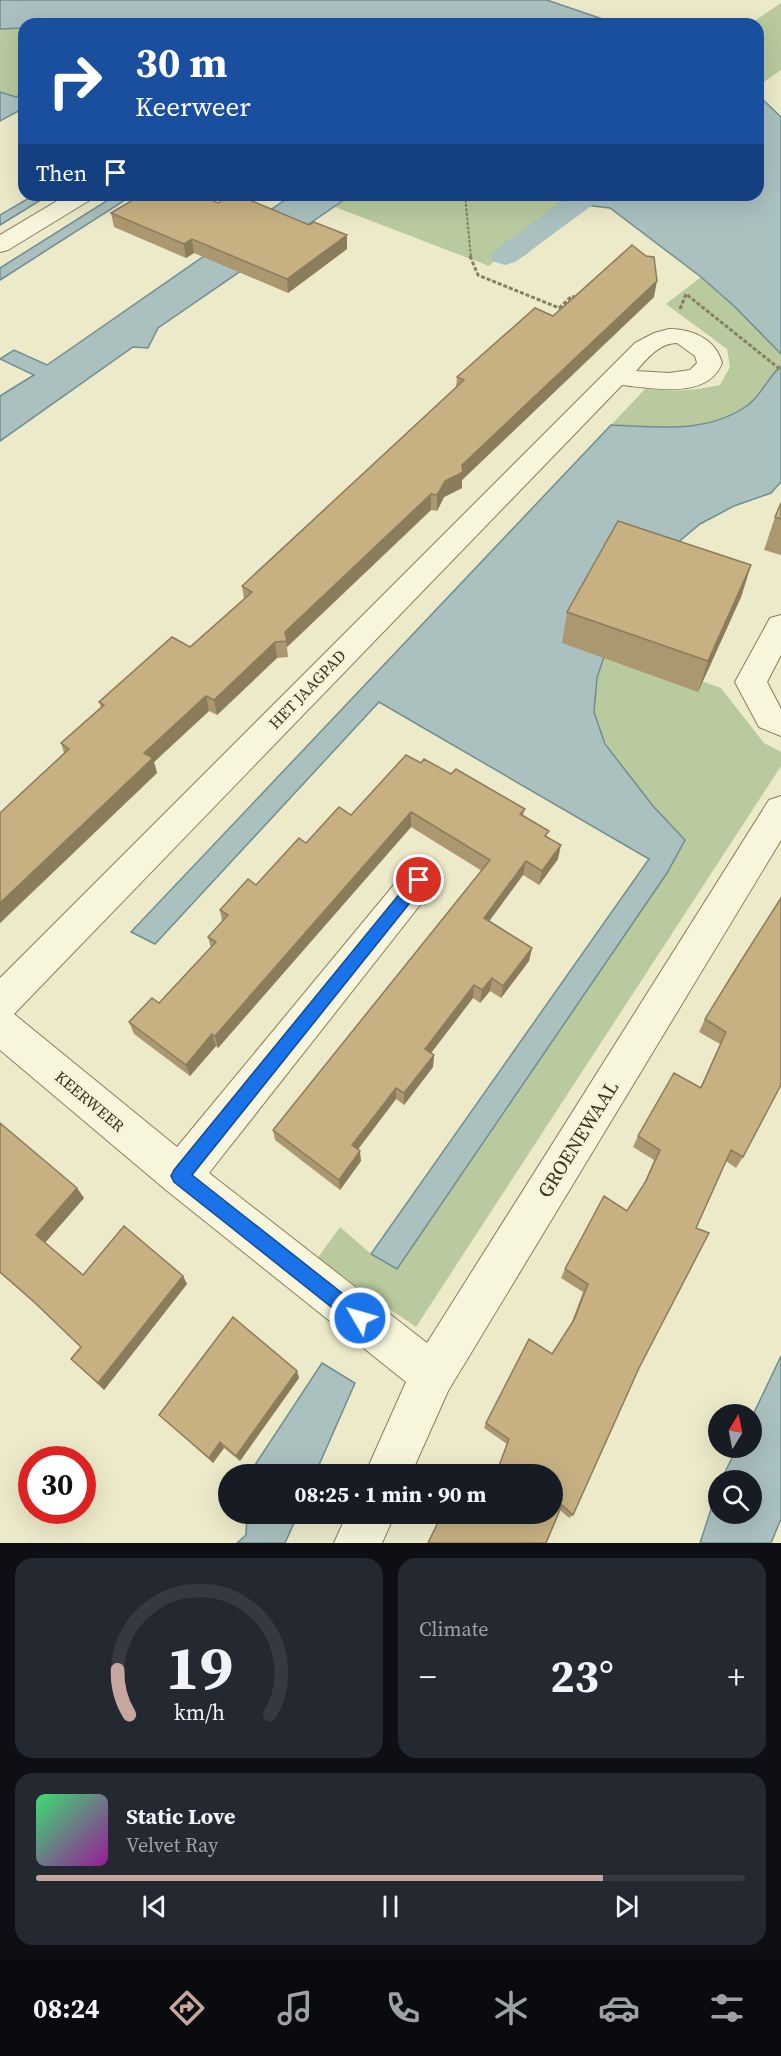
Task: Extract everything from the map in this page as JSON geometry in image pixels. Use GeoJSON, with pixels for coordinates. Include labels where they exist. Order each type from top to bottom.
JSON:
{"type":"FeatureCollection","features":[{"type":"Feature","properties":{"kind":"street"},"geometry":{"type":"LineString","coordinates":[[0,245],[72,201]]}},
{"type":"Feature","properties":{"kind":"street","name":"HET JAAGPAD"},"geometry":{"type":"LineString","coordinates":[[0,1003],[615,377]]}},
{"type":"Feature","properties":{"kind":"street"},"geometry":{"type":"LineString","coordinates":[[781,626],[751,682],[770,718],[781,723]]}},
{"type":"Feature","properties":{"kind":"street","name":"GROENEWAAL"},"geometry":{"type":"LineString","coordinates":[[392,1464],[432,1375],[781,810]]}},
{"type":"Feature","properties":{"kind":"street"},"geometry":{"type":"LineString","coordinates":[[180,1176],[419,880]]}},
{"type":"Feature","properties":{"kind":"street","name":"KEERWEER"},"geometry":{"type":"LineString","coordinates":[[0,1026],[180,1176],[432,1375]]}},
{"type":"Feature","properties":{"kind":"street"},"geometry":{"type":"LineString","coordinates":[[358,1543],[367,1524]]}},
{"type":"Feature","properties":{"kind":"path"},"geometry":{"type":"LineString","coordinates":[[465,201],[470,262],[478,275],[559,308],[572,296],[583,300]]}},
{"type":"Feature","properties":{"kind":"path"},"geometry":{"type":"LineString","coordinates":[[687,294],[781,370]]}},
{"type":"Feature","properties":{"kind":"green space"},"geometry":{"type":"Polygon","coordinates":[[[781,3],[781,70],[764,82],[764,18],[759,18],[781,3]]]}},
{"type":"Feature","properties":{"kind":"green space"},"geometry":{"type":"Polygon","coordinates":[[[18,28],[18,96],[16,97],[0,92],[0,29],[18,28]]]}},
{"type":"Feature","properties":{"kind":"green space"},"geometry":{"type":"Polygon","coordinates":[[[343,201],[562,201],[489,266],[335,207],[343,201]]]}},
{"type":"Feature","properties":{"kind":"green space"},"geometry":{"type":"Polygon","coordinates":[[[701,277],[734,306],[781,354],[781,366],[748,405],[733,415],[716,421],[682,427],[611,425],[646,388],[683,390],[720,385],[730,367],[727,349],[666,304],[701,277]]]}},
{"type":"Feature","properties":{"kind":"green space"},"geometry":{"type":"Polygon","coordinates":[[[607,648],[721,688],[764,743],[781,752],[781,766],[416,1327],[317,1259],[340,1227],[371,1254],[397,1268],[667,873],[685,840],[631,780],[598,727],[594,712],[594,696],[607,648]]]}},
{"type":"Feature","properties":{"kind":"water"},"geometry":{"type":"Polygon","coordinates":[[[0,0],[547,0],[600,18],[18,18],[18,28],[0,29],[0,0]]]}},
{"type":"Feature","properties":{"kind":"water"},"geometry":{"type":"Polygon","coordinates":[[[0,92],[18,96],[18,111],[0,121],[0,92]]]}},
{"type":"Feature","properties":{"kind":"water"},"geometry":{"type":"Polygon","coordinates":[[[764,101],[781,117],[781,354],[734,306],[701,277],[610,208],[584,205],[524,255],[507,250],[562,201],[764,201],[764,101]]]}},
{"type":"Feature","properties":{"kind":"water"},"geometry":{"type":"Polygon","coordinates":[[[24,201],[39,201],[0,225],[0,215],[24,201]]]}},
{"type":"Feature","properties":{"kind":"water"},"geometry":{"type":"Polygon","coordinates":[[[106,201],[124,201],[0,280],[0,268],[106,201]]]}},
{"type":"Feature","properties":{"kind":"water"},"geometry":{"type":"Polygon","coordinates":[[[283,201],[342,201],[158,328],[148,348],[133,347],[0,441],[0,396],[34,375],[0,359],[14,350],[47,365],[283,201]]]}},
{"type":"Feature","properties":{"kind":"water"},"geometry":{"type":"Polygon","coordinates":[[[781,366],[781,482],[771,493],[734,506],[700,524],[657,560],[607,648],[597,678],[594,712],[605,744],[653,806],[685,840],[667,873],[397,1269],[371,1254],[649,859],[379,702],[155,944],[131,932],[611,425],[682,427],[716,421],[748,405],[781,366]]]}},
{"type":"Feature","properties":{"kind":"water"},"geometry":{"type":"Polygon","coordinates":[[[781,1356],[781,1519],[771,1543],[700,1543],[708,1519],[708,1524],[762,1524],[762,1470],[726,1470],[732,1458],[762,1458],[762,1404],[758,1404],[781,1356]]]}},
{"type":"Feature","properties":{"kind":"water"},"geometry":{"type":"Polygon","coordinates":[[[322,1363],[355,1383],[319,1464],[256,1464],[322,1363]]]}},
{"type":"Feature","properties":{"kind":"water"},"geometry":{"type":"Polygon","coordinates":[[[247,1524],[294,1524],[285,1543],[237,1543],[246,1535],[247,1524]]]}},
{"type":"Feature","properties":{"kind":"building"},"geometry":{"type":"Polygon","coordinates":[[[131,201],[214,201],[218,203],[221,201],[252,201],[309,225],[314,222],[347,235],[287,279],[192,239],[184,244],[111,213],[131,201]]]}},
{"type":"Feature","properties":{"kind":"building"},"geometry":{"type":"Polygon","coordinates":[[[632,245],[646,256],[654,257],[657,281],[462,465],[463,472],[445,481],[437,495],[431,494],[285,632],[287,641],[275,642],[214,700],[206,696],[144,753],[153,758],[0,903],[0,813],[69,749],[61,743],[104,705],[99,702],[172,637],[190,647],[252,592],[242,586],[464,380],[457,377],[535,308],[553,316],[632,245]]]}},
{"type":"Feature","properties":{"kind":"building"},"geometry":{"type":"Polygon","coordinates":[[[781,503],[781,519],[775,517],[781,503]]]}},
{"type":"Feature","properties":{"kind":"building"},"geometry":{"type":"Polygon","coordinates":[[[618,521],[751,565],[708,661],[567,612],[618,521]]]}},
{"type":"Feature","properties":{"kind":"building"},"geometry":{"type":"Polygon","coordinates":[[[406,755],[421,763],[424,759],[451,774],[456,769],[525,809],[520,814],[549,831],[545,836],[561,845],[542,871],[526,861],[484,918],[532,948],[503,986],[492,978],[482,990],[474,985],[425,1049],[434,1055],[404,1093],[396,1088],[352,1145],[360,1151],[339,1180],[273,1130],[490,860],[411,812],[215,1036],[212,1034],[186,1065],[129,1022],[152,998],[159,1003],[216,942],[208,937],[228,915],[220,910],[248,879],[256,885],[299,838],[306,843],[339,807],[351,815],[406,755]]]}},
{"type":"Feature","properties":{"kind":"building"},"geometry":{"type":"Polygon","coordinates":[[[781,898],[781,1085],[743,1157],[731,1150],[696,1228],[709,1233],[639,1368],[573,1515],[563,1506],[563,1464],[500,1464],[509,1439],[486,1423],[529,1339],[552,1354],[574,1320],[588,1284],[565,1269],[604,1196],[627,1211],[646,1181],[660,1150],[638,1136],[674,1073],[701,1088],[726,1032],[705,1019],[781,898]]]}},
{"type":"Feature","properties":{"kind":"building"},"geometry":{"type":"Polygon","coordinates":[[[0,1123],[77,1188],[36,1235],[83,1275],[124,1226],[183,1276],[98,1383],[71,1359],[81,1347],[0,1272],[0,1123]]]}},
{"type":"Feature","properties":{"kind":"building"},"geometry":{"type":"Polygon","coordinates":[[[233,1317],[297,1371],[236,1456],[220,1442],[209,1458],[159,1415],[233,1317]]]}},
{"type":"Feature","properties":{"kind":"building"},"geometry":{"type":"Polygon","coordinates":[[[437,1524],[554,1524],[546,1543],[428,1543],[437,1524]]]}},
{"type":"Feature","properties":{"kind":"waterway"},"geometry":{"type":"LineString","coordinates":[[505,256],[580,201]]}},
{"type":"Feature","properties":{"kind":"route"},"geometry":{"type":"LineString","coordinates":[[360,1318],[180,1176],[419,880]]}}]}
